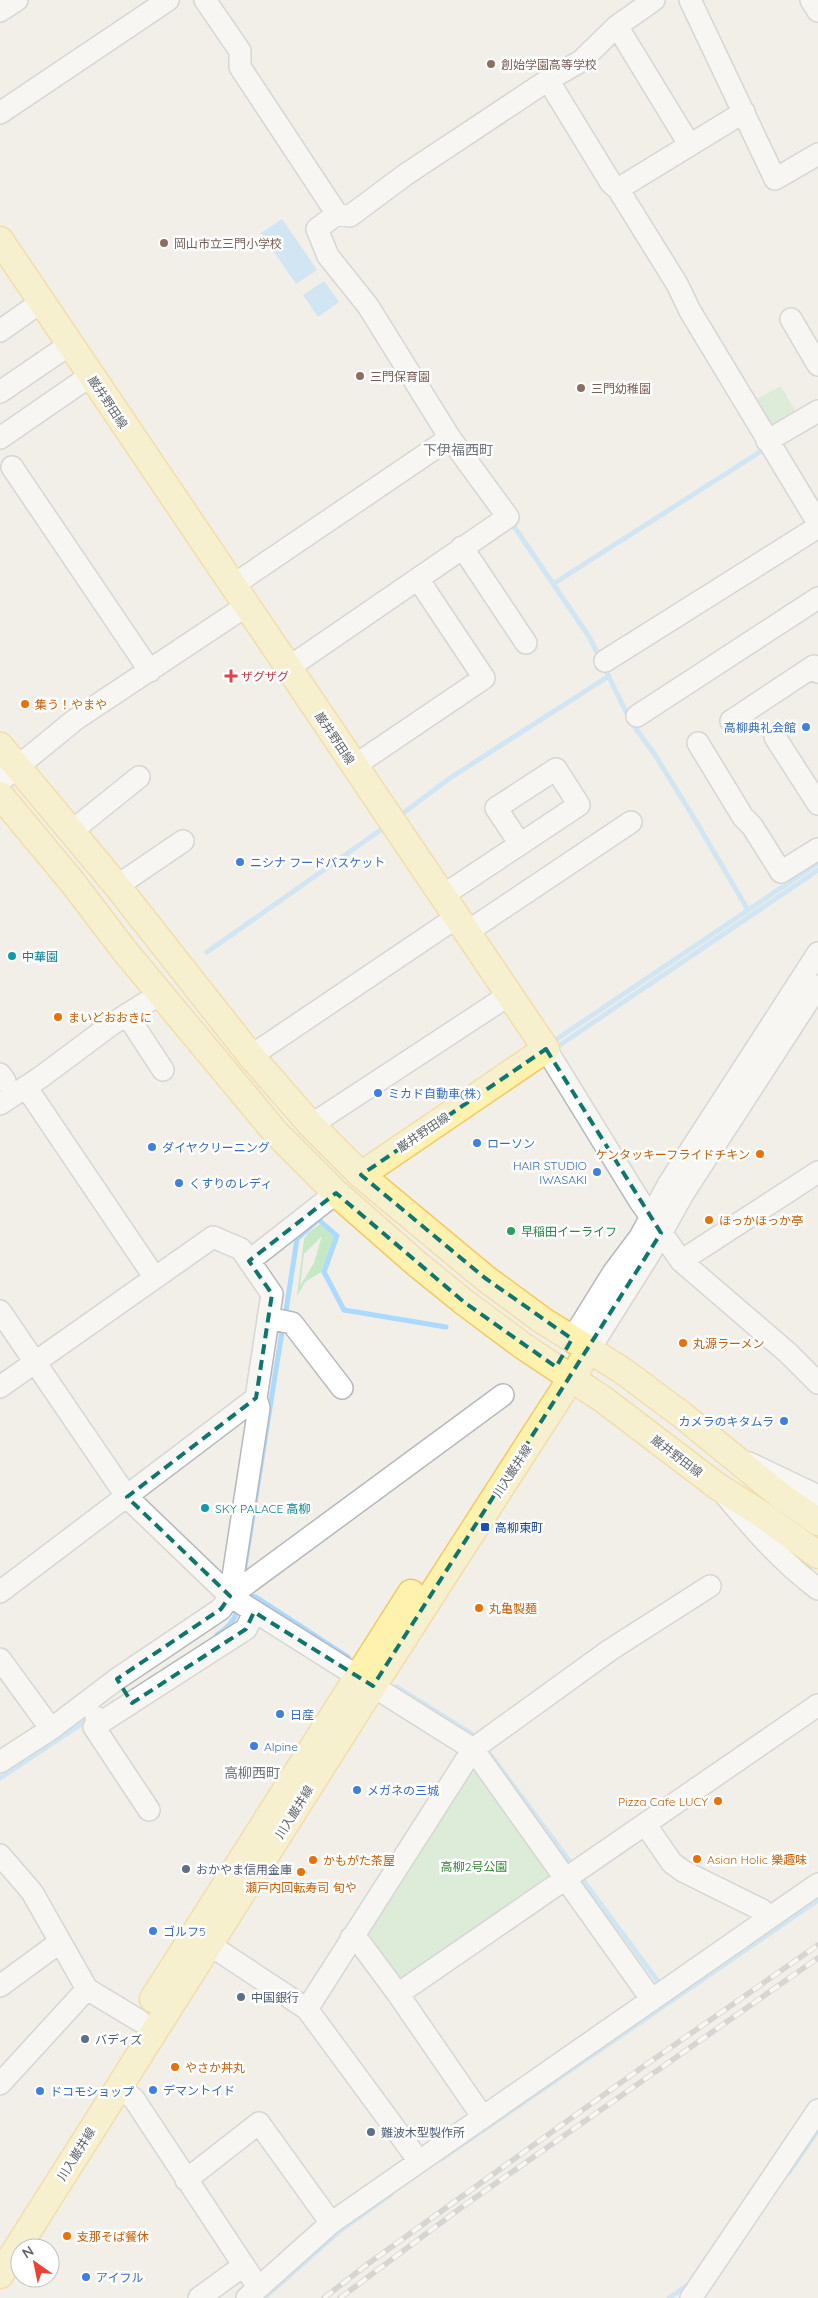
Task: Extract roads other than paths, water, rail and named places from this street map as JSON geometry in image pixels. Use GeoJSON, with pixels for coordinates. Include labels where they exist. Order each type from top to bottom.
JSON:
{"type":"FeatureCollection","features":[{"type":"Feature","properties":{"kind":"main road","name":"巌井野田線"},"geometry":{"type":"LineString","coordinates":[[0,240],[69,345],[546,1049],[362,1175]]}},
{"type":"Feature","properties":{"kind":"main road"},"geometry":{"type":"LineString","coordinates":[[0,746],[9,774],[72,831],[251,1056],[311,1125],[362,1175],[485,1278],[542,1320],[623,1371],[731,1454],[781,1496],[818,1522]]}},
{"type":"Feature","properties":{"kind":"main road","name":"巌井野田線"},"geometry":{"type":"LineString","coordinates":[[0,794],[160,994],[276,1133],[336,1193],[417,1264],[464,1302],[604,1400],[717,1486],[761,1514],[818,1555]]}},
{"type":"Feature","properties":{"kind":"main road","name":"川入巌井線"},"geometry":{"type":"LineString","coordinates":[[0,2275],[210,1945],[366,1681],[530,1412],[564,1373],[581,1345]]}},
{"type":"Feature","properties":{"kind":"main road","name":"川入巌井線"},"geometry":{"type":"LineString","coordinates":[[0,2241],[140,2021],[366,1681]]}},
{"type":"Feature","properties":{"kind":"street"},"geometry":{"type":"LineString","coordinates":[[0,11],[17,0]]}},
{"type":"Feature","properties":{"kind":"street"},"geometry":{"type":"LineString","coordinates":[[205,0],[240,51],[240,67],[337,214]]}},
{"type":"Feature","properties":{"kind":"street"},"geometry":{"type":"LineString","coordinates":[[288,668],[508,517],[450,438],[368,306],[328,256],[317,228],[337,214],[350,216],[405,175],[591,53],[618,26],[654,0]]}},
{"type":"Feature","properties":{"kind":"street"},"geometry":{"type":"LineString","coordinates":[[690,0],[775,179],[818,154]]}},
{"type":"Feature","properties":{"kind":"street"},"geometry":{"type":"LineString","coordinates":[[811,0],[818,11]]}},
{"type":"Feature","properties":{"kind":"street"},"geometry":{"type":"LineString","coordinates":[[0,112],[160,2]]}},
{"type":"Feature","properties":{"kind":"street"},"geometry":{"type":"LineString","coordinates":[[618,26],[688,144]]}},
{"type":"Feature","properties":{"kind":"street"},"geometry":{"type":"LineString","coordinates":[[548,80],[611,183],[618,189],[677,284],[690,311],[818,525],[606,661]]}},
{"type":"Feature","properties":{"kind":"street"},"geometry":{"type":"LineString","coordinates":[[618,189],[688,144],[744,112]]}},
{"type":"Feature","properties":{"kind":"street"},"geometry":{"type":"LineString","coordinates":[[0,331],[41,302]]}},
{"type":"Feature","properties":{"kind":"street"},"geometry":{"type":"LineString","coordinates":[[791,319],[818,366]]}},
{"type":"Feature","properties":{"kind":"street"},"geometry":{"type":"LineString","coordinates":[[0,392],[69,345]]}},
{"type":"Feature","properties":{"kind":"street"},"geometry":{"type":"LineString","coordinates":[[0,438],[90,376]]}},
{"type":"Feature","properties":{"kind":"street"},"geometry":{"type":"LineString","coordinates":[[767,442],[818,411]]}},
{"type":"Feature","properties":{"kind":"street"},"geometry":{"type":"LineString","coordinates":[[9,774],[76,719],[150,671],[239,596],[450,438]]}},
{"type":"Feature","properties":{"kind":"street"},"geometry":{"type":"LineString","coordinates":[[12,467],[150,671]]}},
{"type":"Feature","properties":{"kind":"street"},"geometry":{"type":"LineString","coordinates":[[462,547],[526,643]]}},
{"type":"Feature","properties":{"kind":"street"},"geometry":{"type":"LineString","coordinates":[[354,766],[484,678],[418,579]]}},
{"type":"Feature","properties":{"kind":"street"},"geometry":{"type":"LineString","coordinates":[[637,716],[818,598]]}},
{"type":"Feature","properties":{"kind":"street"},"geometry":{"type":"LineString","coordinates":[[731,721],[814,666],[818,672]]}},
{"type":"Feature","properties":{"kind":"street"},"geometry":{"type":"LineString","coordinates":[[775,737],[818,804]]}},
{"type":"Feature","properties":{"kind":"street"},"geometry":{"type":"LineString","coordinates":[[698,743],[743,816],[752,826],[781,872],[818,849]]}},
{"type":"Feature","properties":{"kind":"street"},"geometry":{"type":"LineString","coordinates":[[72,831],[139,777]]}},
{"type":"Feature","properties":{"kind":"street"},"geometry":{"type":"LineString","coordinates":[[251,1056],[631,822]]}},
{"type":"Feature","properties":{"kind":"street"},"geometry":{"type":"LineString","coordinates":[[117,886],[183,841]]}},
{"type":"Feature","properties":{"kind":"street"},"geometry":{"type":"LineString","coordinates":[[442,896],[520,844]]}},
{"type":"Feature","properties":{"kind":"street"},"geometry":{"type":"LineString","coordinates":[[581,1345],[613,1273],[640,1237],[656,1225],[668,1186],[798,999],[818,953]]}},
{"type":"Feature","properties":{"kind":"street"},"geometry":{"type":"LineString","coordinates":[[798,999],[818,986]]}},
{"type":"Feature","properties":{"kind":"street"},"geometry":{"type":"LineString","coordinates":[[0,1104],[112,1024],[160,994]]}},
{"type":"Feature","properties":{"kind":"street"},"geometry":{"type":"LineString","coordinates":[[311,1125],[509,995]]}},
{"type":"Feature","properties":{"kind":"street"},"geometry":{"type":"LineString","coordinates":[[127,1015],[163,1070]]}},
{"type":"Feature","properties":{"kind":"street"},"geometry":{"type":"LineString","coordinates":[[546,1049],[656,1225],[681,1261],[788,1353],[818,1383]]}},
{"type":"Feature","properties":{"kind":"street"},"geometry":{"type":"LineString","coordinates":[[26,1087],[155,1278]]}},
{"type":"Feature","properties":{"kind":"street"},"geometry":{"type":"LineString","coordinates":[[681,1261],[818,1172]]}},
{"type":"Feature","properties":{"kind":"street"},"geometry":{"type":"LineString","coordinates":[[250,1261],[336,1193]]}},
{"type":"Feature","properties":{"kind":"street"},"geometry":{"type":"LineString","coordinates":[[0,1387],[213,1237],[242,1249],[272,1294],[279,1321],[342,1388]]}},
{"type":"Feature","properties":{"kind":"street"},"geometry":{"type":"LineString","coordinates":[[0,1311],[127,1497],[242,1598],[366,1681],[473,1749],[567,1878],[652,2000]]}},
{"type":"Feature","properties":{"kind":"street"},"geometry":{"type":"LineString","coordinates":[[0,1762],[51,1729],[94,1713],[168,1665],[246,1629],[242,1598],[259,1408],[256,1398],[279,1321]]}},
{"type":"Feature","properties":{"kind":"street"},"geometry":{"type":"LineString","coordinates":[[125,1692],[168,1665],[220,1608],[242,1598],[503,1395]]}},
{"type":"Feature","properties":{"kind":"street"},"geometry":{"type":"LineString","coordinates":[[0,1592],[256,1398]]}},
{"type":"Feature","properties":{"kind":"street"},"geometry":{"type":"LineString","coordinates":[[731,1454],[818,1496]]}},
{"type":"Feature","properties":{"kind":"street"},"geometry":{"type":"LineString","coordinates":[[717,1486],[762,1538],[797,1574],[818,1589]]}},
{"type":"Feature","properties":{"kind":"street"},"geometry":{"type":"LineString","coordinates":[[307,2009],[473,1749],[610,1650],[710,1586]]}},
{"type":"Feature","properties":{"kind":"street"},"geometry":{"type":"LineString","coordinates":[[0,1659],[51,1729]]}},
{"type":"Feature","properties":{"kind":"street"},"geometry":{"type":"LineString","coordinates":[[398,1994],[818,1705]]}},
{"type":"Feature","properties":{"kind":"street"},"geometry":{"type":"LineString","coordinates":[[94,1713],[94,1727],[149,1810]]}},
{"type":"Feature","properties":{"kind":"street"},"geometry":{"type":"LineString","coordinates":[[645,1824],[672,1863],[683,1872],[762,1910],[769,1917]]}},
{"type":"Feature","properties":{"kind":"street"},"geometry":{"type":"LineString","coordinates":[[2,1862],[32,1892],[86,1989],[140,2021]]}},
{"type":"Feature","properties":{"kind":"street"},"geometry":{"type":"LineString","coordinates":[[119,2087],[134,2099],[243,2266],[253,2292],[331,2223],[482,2116],[818,1884]]}},
{"type":"Feature","properties":{"kind":"street"},"geometry":{"type":"LineString","coordinates":[[351,1938],[360,1944],[398,1994],[482,2116]]}},
{"type":"Feature","properties":{"kind":"street"},"geometry":{"type":"LineString","coordinates":[[0,1986],[60,1942]]}},
{"type":"Feature","properties":{"kind":"street"},"geometry":{"type":"LineString","coordinates":[[210,1945],[307,2009],[419,2161]]}},
{"type":"Feature","properties":{"kind":"street"},"geometry":{"type":"LineString","coordinates":[[0,2084],[86,1989]]}},
{"type":"Feature","properties":{"kind":"street"},"geometry":{"type":"LineString","coordinates":[[700,2285],[818,2110]]}},
{"type":"Feature","properties":{"kind":"street"},"geometry":{"type":"LineString","coordinates":[[186,2180],[259,2123],[331,2223]]}},
{"type":"Feature","properties":{"kind":"street"},"geometry":{"type":"LineString","coordinates":[[199,2298],[243,2266]]}},
{"type":"Feature","properties":{"kind":"water"},"geometry":{"type":"Polygon","coordinates":[[[282,219],[317,270],[296,284],[261,233],[282,219]]]}},
{"type":"Feature","properties":{"kind":"water"},"geometry":{"type":"Polygon","coordinates":[[[324,281],[339,302],[318,317],[303,295],[324,281]]]}},
{"type":"Feature","properties":{"kind":"waterway"},"geometry":{"type":"LineString","coordinates":[[553,584],[763,450]]}},
{"type":"Feature","properties":{"kind":"waterway"},"geometry":{"type":"LineString","coordinates":[[511,522],[590,638],[600,659]]}},
{"type":"Feature","properties":{"kind":"waterway"},"geometry":{"type":"LineString","coordinates":[[604,667],[631,722],[655,755],[748,910]]}},
{"type":"Feature","properties":{"kind":"waterway"},"geometry":{"type":"LineString","coordinates":[[398,817],[450,778],[609,676]]}},
{"type":"Feature","properties":{"kind":"waterway"},"geometry":{"type":"LineString","coordinates":[[207,952],[385,827]]}},
{"type":"Feature","properties":{"kind":"waterway"},"geometry":{"type":"LineString","coordinates":[[553,1045],[554,1041],[818,863]]}},
{"type":"Feature","properties":{"kind":"waterway"},"geometry":{"type":"LineString","coordinates":[[553,1046],[557,1047],[818,870]]}},
{"type":"Feature","properties":{"kind":"waterway"},"geometry":{"type":"LineString","coordinates":[[285,1317],[297,1239],[319,1219]]}},
{"type":"Feature","properties":{"kind":"waterway"},"geometry":{"type":"LineString","coordinates":[[319,1220],[337,1236],[324,1272],[344,1310],[446,1327]]}},
{"type":"Feature","properties":{"kind":"waterway"},"geometry":{"type":"LineString","coordinates":[[243,1579],[283,1325]]}},
{"type":"Feature","properties":{"kind":"waterway"},"geometry":{"type":"LineString","coordinates":[[243,1594],[256,1597],[348,1657]]}},
{"type":"Feature","properties":{"kind":"waterway"},"geometry":{"type":"LineString","coordinates":[[217,1635],[231,1623],[238,1607]]}},
{"type":"Feature","properties":{"kind":"waterway"},"geometry":{"type":"LineString","coordinates":[[397,1687],[475,1736]]}},
{"type":"Feature","properties":{"kind":"waterway"},"geometry":{"type":"LineString","coordinates":[[0,1778],[89,1719]]}},
{"type":"Feature","properties":{"kind":"waterway"},"geometry":{"type":"LineString","coordinates":[[486,1749],[573,1866]]}},
{"type":"Feature","properties":{"kind":"waterway"},"geometry":{"type":"LineString","coordinates":[[582,1879],[657,1980]]}},
{"type":"Feature","properties":{"kind":"waterway"},"geometry":{"type":"LineString","coordinates":[[441,2159],[818,1900]]}},
{"type":"Feature","properties":{"kind":"waterway"},"geometry":{"type":"LineString","coordinates":[[789,2172],[818,2130]]}},
{"type":"Feature","properties":{"kind":"waterway"},"geometry":{"type":"LineString","coordinates":[[264,2298],[341,2230],[391,2194]]}},
{"type":"Feature","properties":{"kind":"waterway"},"geometry":{"type":"LineString","coordinates":[[669,2298],[691,2283]]}},
{"type":"Feature","properties":{"kind":"railway"},"geometry":{"type":"LineString","coordinates":[[324,2298],[369,2263],[644,2066],[818,1945]]}},
{"type":"Feature","properties":{"kind":"railway"},"geometry":{"type":"LineString","coordinates":[[340,2298],[462,2207],[818,1958]]}},
{"type":"Feature","properties":{"kind":"place","name":"創始学園高等学校"},"geometry":{"type":"Point","coordinates":[491,64]}},
{"type":"Feature","properties":{"kind":"place","name":"岡山市立三門小学校"},"geometry":{"type":"Point","coordinates":[164,243]}},
{"type":"Feature","properties":{"kind":"place","name":"三門保育園"},"geometry":{"type":"Point","coordinates":[360,376]}},
{"type":"Feature","properties":{"kind":"place","name":"三門幼稚園"},"geometry":{"type":"Point","coordinates":[581,388]}},
{"type":"Feature","properties":{"kind":"place","name":"ザグザグ"},"geometry":{"type":"Point","coordinates":[231,676]}},
{"type":"Feature","properties":{"kind":"place","name":"集う！やまや"},"geometry":{"type":"Point","coordinates":[25,704]}},
{"type":"Feature","properties":{"kind":"place","name":"高柳典礼会館"},"geometry":{"type":"Point","coordinates":[806,727]}},
{"type":"Feature","properties":{"kind":"place","name":"ニシナ フードバスケット"},"geometry":{"type":"Point","coordinates":[240,862]}},
{"type":"Feature","properties":{"kind":"place","name":"中華園"},"geometry":{"type":"Point","coordinates":[12,956]}},
{"type":"Feature","properties":{"kind":"place","name":"まいどおおきに"},"geometry":{"type":"Point","coordinates":[58,1017]}},
{"type":"Feature","properties":{"kind":"place","name":"ミカド自動車(株)"},"geometry":{"type":"Point","coordinates":[378,1093]}},
{"type":"Feature","properties":{"kind":"place","name":"ローソン"},"geometry":{"type":"Point","coordinates":[477,1143]}},
{"type":"Feature","properties":{"kind":"place","name":"ダイヤクリーニング"},"geometry":{"type":"Point","coordinates":[152,1147]}},
{"type":"Feature","properties":{"kind":"place","name":"ケンタッキーフライドチキン"},"geometry":{"type":"Point","coordinates":[760,1154]}},
{"type":"Feature","properties":{"kind":"place","name":"HAIR STUDIO IWASAKI"},"geometry":{"type":"Point","coordinates":[597,1172]}},
{"type":"Feature","properties":{"kind":"place","name":"くすりのレディ"},"geometry":{"type":"Point","coordinates":[179,1183]}},
{"type":"Feature","properties":{"kind":"place","name":"ほっかほっか亭"},"geometry":{"type":"Point","coordinates":[709,1220]}},
{"type":"Feature","properties":{"kind":"place","name":"早稲田イーライフ"},"geometry":{"type":"Point","coordinates":[511,1231]}},
{"type":"Feature","properties":{"kind":"place","name":"丸源ラーメン"},"geometry":{"type":"Point","coordinates":[683,1343]}},
{"type":"Feature","properties":{"kind":"place","name":"カメラのキタムラ"},"geometry":{"type":"Point","coordinates":[784,1421]}},
{"type":"Feature","properties":{"kind":"place","name":"SKY PALACE 高柳"},"geometry":{"type":"Point","coordinates":[205,1508]}},
{"type":"Feature","properties":{"kind":"place","name":"高柳東町"},"geometry":{"type":"Point","coordinates":[485,1527]}},
{"type":"Feature","properties":{"kind":"place","name":"丸亀製麺"},"geometry":{"type":"Point","coordinates":[479,1608]}},
{"type":"Feature","properties":{"kind":"place","name":"日産"},"geometry":{"type":"Point","coordinates":[280,1714]}},
{"type":"Feature","properties":{"kind":"place","name":"Alpine"},"geometry":{"type":"Point","coordinates":[254,1746]}},
{"type":"Feature","properties":{"kind":"place","name":"メガネの三城"},"geometry":{"type":"Point","coordinates":[357,1790]}},
{"type":"Feature","properties":{"kind":"place","name":"Pizza Cafe LUCY"},"geometry":{"type":"Point","coordinates":[718,1801]}},
{"type":"Feature","properties":{"kind":"place","name":"Asian Holic 樂趣味"},"geometry":{"type":"Point","coordinates":[697,1859]}},
{"type":"Feature","properties":{"kind":"place","name":"かもがた茶屋"},"geometry":{"type":"Point","coordinates":[313,1860]}},
{"type":"Feature","properties":{"kind":"place","name":"おかやま信用金庫"},"geometry":{"type":"Point","coordinates":[186,1869]}},
{"type":"Feature","properties":{"kind":"place","name":"瀬戸内回転寿司 旬や"},"geometry":{"type":"Point","coordinates":[301,1872]}},
{"type":"Feature","properties":{"kind":"place","name":"ゴルフ5"},"geometry":{"type":"Point","coordinates":[153,1931]}},
{"type":"Feature","properties":{"kind":"place","name":"中国銀行"},"geometry":{"type":"Point","coordinates":[241,1997]}},
{"type":"Feature","properties":{"kind":"place","name":"バディズ"},"geometry":{"type":"Point","coordinates":[85,2039]}},
{"type":"Feature","properties":{"kind":"place","name":"やさか丼丸"},"geometry":{"type":"Point","coordinates":[175,2067]}},
{"type":"Feature","properties":{"kind":"place","name":"デマントイド"},"geometry":{"type":"Point","coordinates":[153,2090]}},
{"type":"Feature","properties":{"kind":"place","name":"ドコモショップ"},"geometry":{"type":"Point","coordinates":[40,2091]}},
{"type":"Feature","properties":{"kind":"place","name":"難波木型製作所"},"geometry":{"type":"Point","coordinates":[371,2132]}},
{"type":"Feature","properties":{"kind":"place","name":"支那そば餐休"},"geometry":{"type":"Point","coordinates":[67,2236]}},
{"type":"Feature","properties":{"kind":"place","name":"アイフル"},"geometry":{"type":"Point","coordinates":[86,2277]}},
{"type":"Feature","properties":{"kind":"district","name":"下伊福西町"},"geometry":{"type":"Point","coordinates":[458,450]}},
{"type":"Feature","properties":{"kind":"district","name":"高柳西町"},"geometry":{"type":"Point","coordinates":[252,1773]}},
{"type":"Feature","properties":{"kind":"park label","name":"高柳2号公園"},"geometry":{"type":"Point","coordinates":[474,1866]}}]}
